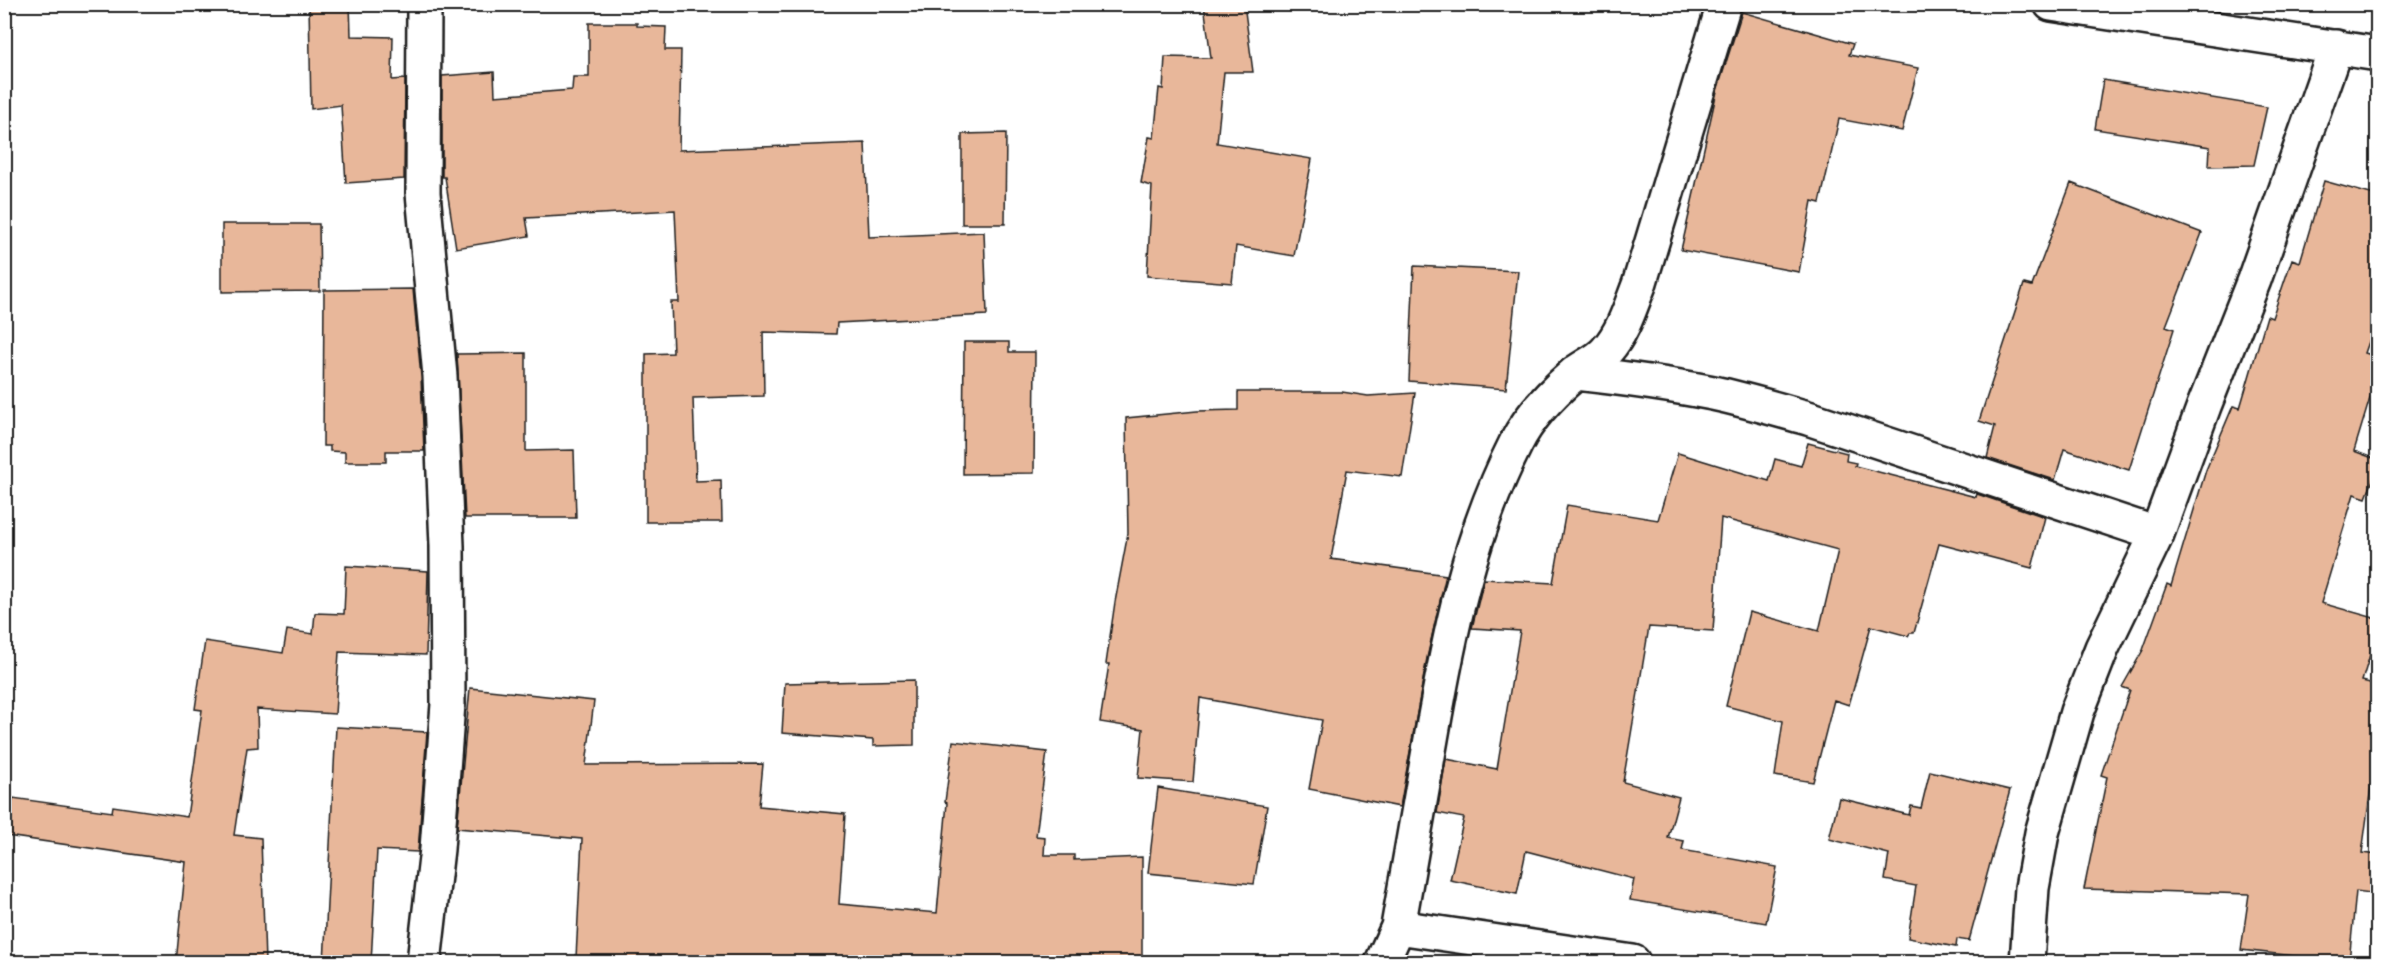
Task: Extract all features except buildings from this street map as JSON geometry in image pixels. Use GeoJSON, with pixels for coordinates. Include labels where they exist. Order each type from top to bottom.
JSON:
{"type":"FeatureCollection","features":[{"type":"Feature","properties":{"kind":"street"},"geometry":{"type":"LineString","coordinates":[[424,4],[423,193],[440,376],[447,546],[448,659],[448,704],[438,838],[424,963]]}},
{"type":"Feature","properties":{"kind":"street"},"geometry":{"type":"LineString","coordinates":[[1382,963],[1398,927],[1442,679],[1461,586],[1475,537],[1517,440],[1548,398],[1576,373],[1606,352],[1625,321],[1639,285],[1725,4]]}},
{"type":"Feature","properties":{"kind":"street"},"geometry":{"type":"LineString","coordinates":[[2051,4],[2378,54]]}},
{"type":"Feature","properties":{"kind":"street"},"geometry":{"type":"LineString","coordinates":[[2027,963],[2032,888],[2042,833],[2077,712],[2102,648],[2157,534],[2254,280],[2336,47]]}},
{"type":"Feature","properties":{"kind":"street"},"geometry":{"type":"LineString","coordinates":[[1576,373],[1713,393],[1811,419],[2157,534]]}},
{"type":"Feature","properties":{"kind":"street"},"geometry":{"type":"LineString","coordinates":[[1398,927],[1633,963]]}}]}
